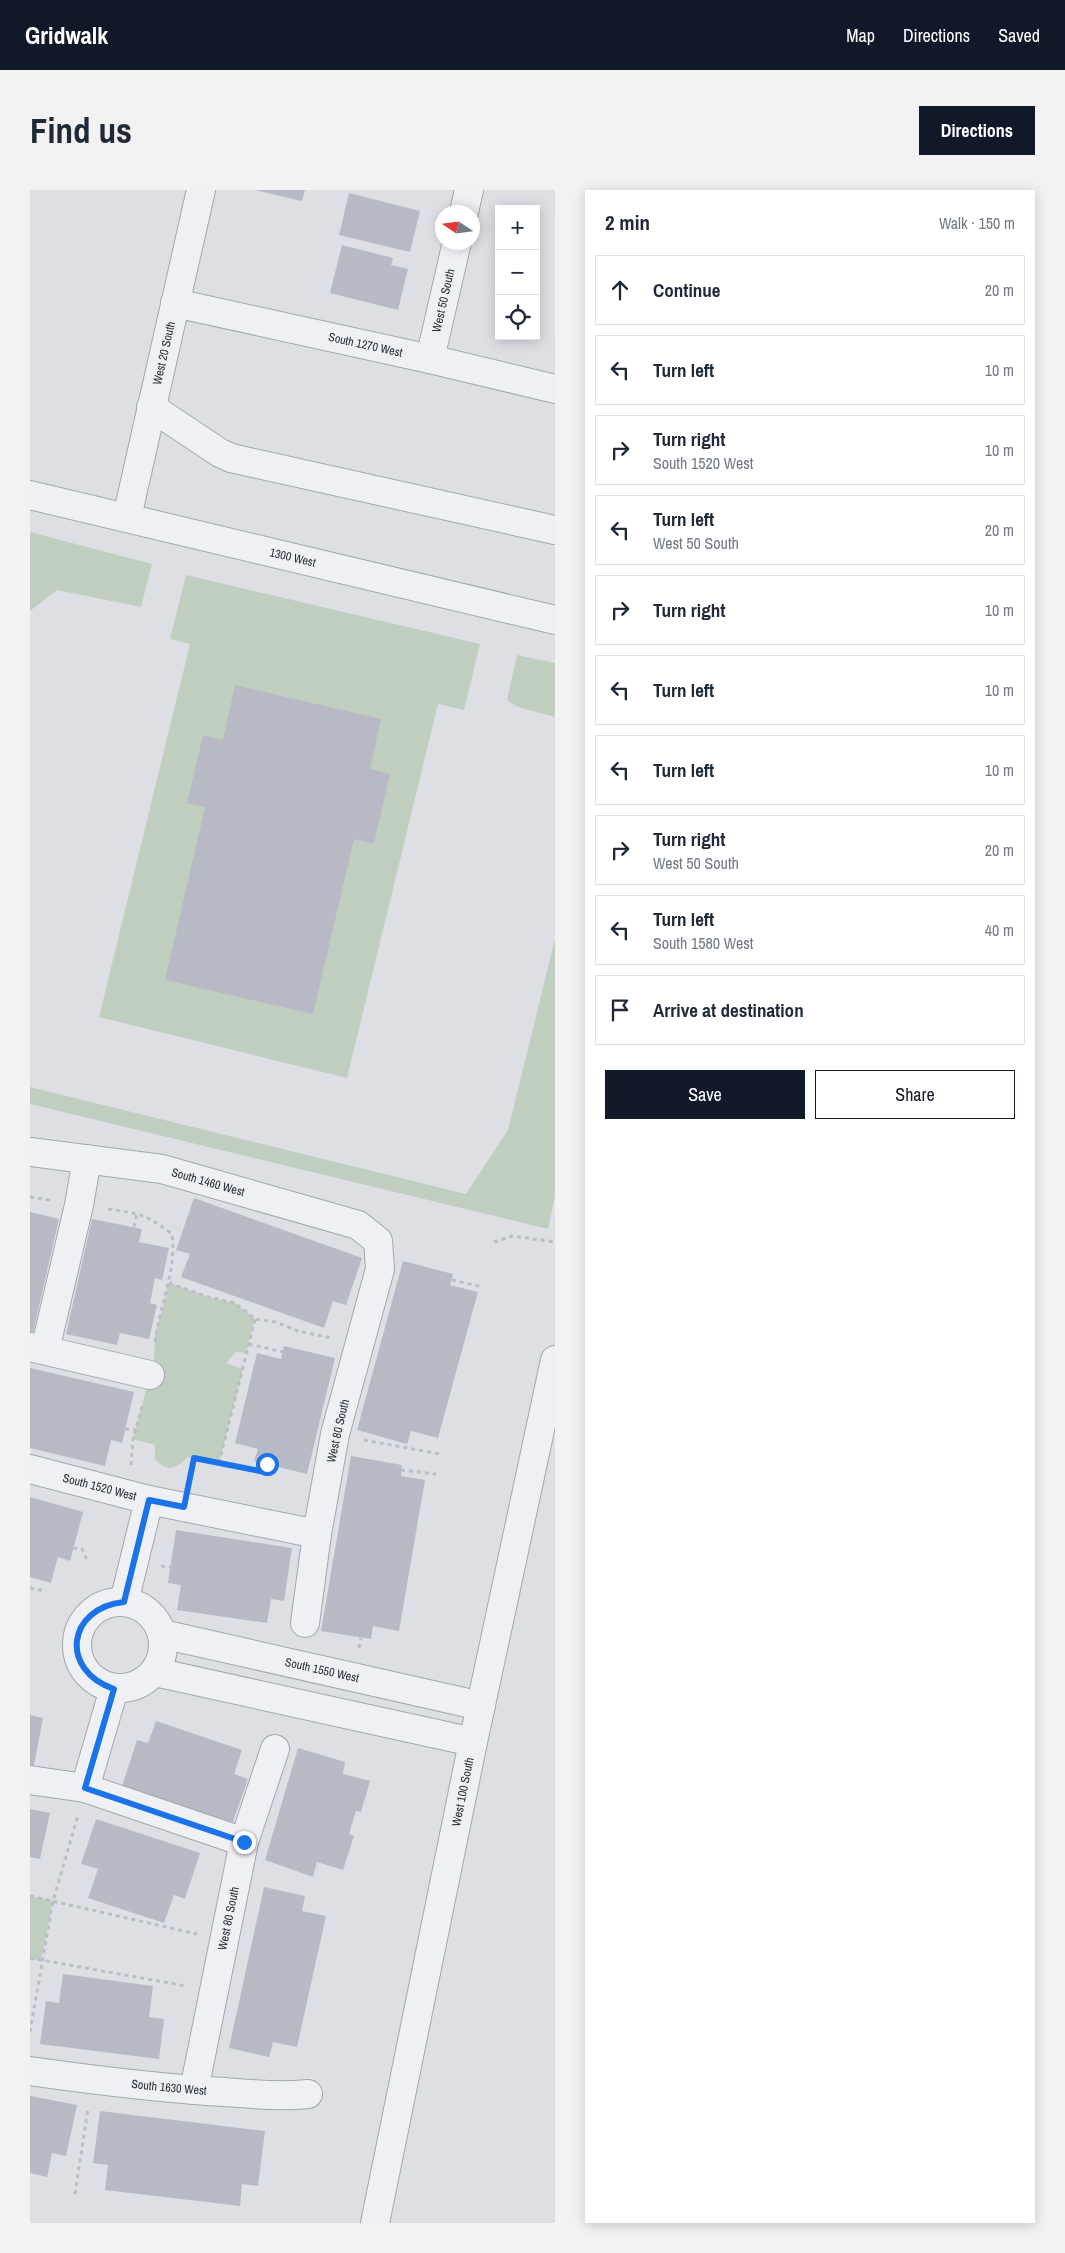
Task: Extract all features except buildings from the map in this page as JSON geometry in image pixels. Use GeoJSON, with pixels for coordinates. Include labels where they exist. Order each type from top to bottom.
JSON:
{"type":"FeatureCollection","features":[{"type":"Feature","properties":{"kind":"street","name":"West 20 South"},"geometry":{"type":"LineString","coordinates":[[127,517],[202,190]]}},
{"type":"Feature","properties":{"kind":"street"},"geometry":{"type":"LineString","coordinates":[[466,205],[469,190]]}},
{"type":"Feature","properties":{"kind":"street","name":"West 50 South"},"geometry":{"type":"LineString","coordinates":[[430,358],[455,250]]}},
{"type":"Feature","properties":{"kind":"street","name":"South 1270 West"},"geometry":{"type":"LineString","coordinates":[[176,303],[430,358],[555,389]]}},
{"type":"Feature","properties":{"kind":"street"},"geometry":{"type":"LineString","coordinates":[[151,407],[220,453],[231,458],[555,530]]}},
{"type":"Feature","properties":{"kind":"street","name":"1300 West"},"geometry":{"type":"LineString","coordinates":[[30,495],[555,620]]}},
{"type":"Feature","properties":{"kind":"street","name":"South 1460 West"},"geometry":{"type":"LineString","coordinates":[[30,1152],[162,1169],[358,1225],[378,1242]]}},
{"type":"Feature","properties":{"kind":"street"},"geometry":{"type":"LineString","coordinates":[[87,1159],[79,1205],[37,1349],[150,1375]]}},
{"type":"Feature","properties":{"kind":"street","name":"West 80 South"},"geometry":{"type":"LineString","coordinates":[[305,1623],[317,1534],[335,1434],[380,1269],[378,1242]]}},
{"type":"Feature","properties":{"kind":"street","name":"West 100 South"},"geometry":{"type":"LineString","coordinates":[[375,2223],[473,1742],[555,1360]]}},
{"type":"Feature","properties":{"kind":"street","name":"South 1520 West"},"geometry":{"type":"LineString","coordinates":[[30,1469],[149,1500],[317,1534]]}},
{"type":"Feature","properties":{"kind":"street"},"geometry":{"type":"LineString","coordinates":[[124,1602],[149,1500]]}},
{"type":"Feature","properties":{"kind":"street"},"geometry":{"type":"LineString","coordinates":[[124,1602],[136,1605],[148,1612],[157,1622],[162,1634],[164,1647],[161,1660],[146,1681],[136,1686],[114,1689],[99,1684],[88,1675],[80,1662],[77,1648],[78,1633],[85,1620],[96,1609],[109,1603],[124,1602]]}},
{"type":"Feature","properties":{"kind":"street","name":"South 1550 West"},"geometry":{"type":"LineString","coordinates":[[162,1634],[481,1706]]}},
{"type":"Feature","properties":{"kind":"street"},"geometry":{"type":"LineString","coordinates":[[154,1672],[473,1742]]}},
{"type":"Feature","properties":{"kind":"street"},"geometry":{"type":"LineString","coordinates":[[85,1788],[114,1689]]}},
{"type":"Feature","properties":{"kind":"street","name":"West 80 South"},"geometry":{"type":"LineString","coordinates":[[194,2090],[244,1842],[275,1749]]}},
{"type":"Feature","properties":{"kind":"street"},"geometry":{"type":"LineString","coordinates":[[30,1780],[85,1788],[244,1842]]}},
{"type":"Feature","properties":{"kind":"street","name":"South 1630 West"},"geometry":{"type":"LineString","coordinates":[[30,2071],[93,2080],[194,2090],[290,2096],[308,2094]]}},
{"type":"Feature","properties":{"kind":"path"},"geometry":{"type":"LineString","coordinates":[[30,1197],[137,1213],[152,1218],[172,1234],[174,1248],[168,1283],[155,1335],[154,1360],[136,1430],[130,1471]]}},
{"type":"Feature","properties":{"kind":"path"},"geometry":{"type":"LineString","coordinates":[[134,1227],[137,1213]]}},
{"type":"Feature","properties":{"kind":"path"},"geometry":{"type":"LineString","coordinates":[[494,1242],[512,1236],[555,1242]]}},
{"type":"Feature","properties":{"kind":"path"},"geometry":{"type":"LineString","coordinates":[[164,1270],[170,1271]]}},
{"type":"Feature","properties":{"kind":"path"},"geometry":{"type":"LineString","coordinates":[[452,1280],[483,1287]]}},
{"type":"Feature","properties":{"kind":"path"},"geometry":{"type":"LineString","coordinates":[[168,1283],[208,1297],[235,1303],[255,1319],[276,1322],[298,1331],[359,1346]]}},
{"type":"Feature","properties":{"kind":"path"},"geometry":{"type":"LineString","coordinates":[[154,1313],[161,1314]]}},
{"type":"Feature","properties":{"kind":"path"},"geometry":{"type":"LineString","coordinates":[[219,1463],[255,1319]]}},
{"type":"Feature","properties":{"kind":"path"},"geometry":{"type":"LineString","coordinates":[[249,1344],[282,1352]]}},
{"type":"Feature","properties":{"kind":"path"},"geometry":{"type":"LineString","coordinates":[[125,1429],[136,1430]]}},
{"type":"Feature","properties":{"kind":"path"},"geometry":{"type":"LineString","coordinates":[[335,1434],[440,1454]]}},
{"type":"Feature","properties":{"kind":"path"},"geometry":{"type":"LineString","coordinates":[[184,1507],[194,1458],[265,1472],[267,1464]]}},
{"type":"Feature","properties":{"kind":"path"},"geometry":{"type":"LineString","coordinates":[[401,1470],[436,1474]]}},
{"type":"Feature","properties":{"kind":"path"},"geometry":{"type":"LineString","coordinates":[[73,1548],[82,1549],[88,1560]]}},
{"type":"Feature","properties":{"kind":"path"},"geometry":{"type":"LineString","coordinates":[[30,1588],[44,1591]]}},
{"type":"Feature","properties":{"kind":"path"},"geometry":{"type":"LineString","coordinates":[[30,2032],[53,1901],[85,1788]]}},
{"type":"Feature","properties":{"kind":"path"},"geometry":{"type":"LineString","coordinates":[[30,1896],[224,1941]]}},
{"type":"Feature","properties":{"kind":"path"},"geometry":{"type":"LineString","coordinates":[[30,1958],[214,1990]]}},
{"type":"Feature","properties":{"kind":"path"},"geometry":{"type":"LineString","coordinates":[[75,2194],[93,2080]]}},
{"type":"Feature","properties":{"kind":"green space"},"geometry":{"type":"Polygon","coordinates":[[[30,532],[152,564],[141,607],[57,590],[30,611],[30,532]]]}},
{"type":"Feature","properties":{"kind":"green space"},"geometry":{"type":"Polygon","coordinates":[[[186,575],[480,644],[464,710],[438,704],[347,1078],[99,1017],[190,644],[170,639],[186,575]]]}},
{"type":"Feature","properties":{"kind":"green space"},"geometry":{"type":"Polygon","coordinates":[[[517,655],[555,663],[555,717],[518,707],[507,700],[517,655]]]}},
{"type":"Feature","properties":{"kind":"green space"},"geometry":{"type":"Polygon","coordinates":[[[555,939],[555,1196],[548,1229],[30,1104],[30,1087],[466,1194],[508,1130],[555,939]]]}},
{"type":"Feature","properties":{"kind":"green space"},"geometry":{"type":"Polygon","coordinates":[[[169,1283],[208,1297],[235,1303],[255,1319],[246,1353],[236,1352],[226,1363],[243,1369],[219,1463],[188,1457],[172,1468],[164,1467],[155,1459],[155,1445],[133,1439],[154,1360],[155,1335],[169,1283]]]}},
{"type":"Feature","properties":{"kind":"green space"},"geometry":{"type":"Polygon","coordinates":[[[30,1896],[53,1901],[41,1961],[30,1958],[30,1896]]]}},
{"type":"Feature","properties":{"kind":"route"},"geometry":{"type":"LineString","coordinates":[[244,1842],[85,1788],[114,1689],[99,1684],[88,1675],[80,1662],[77,1648],[78,1633],[85,1620],[96,1609],[109,1603],[124,1602],[149,1500],[184,1507],[194,1458],[265,1472],[267,1464]]}}]}
